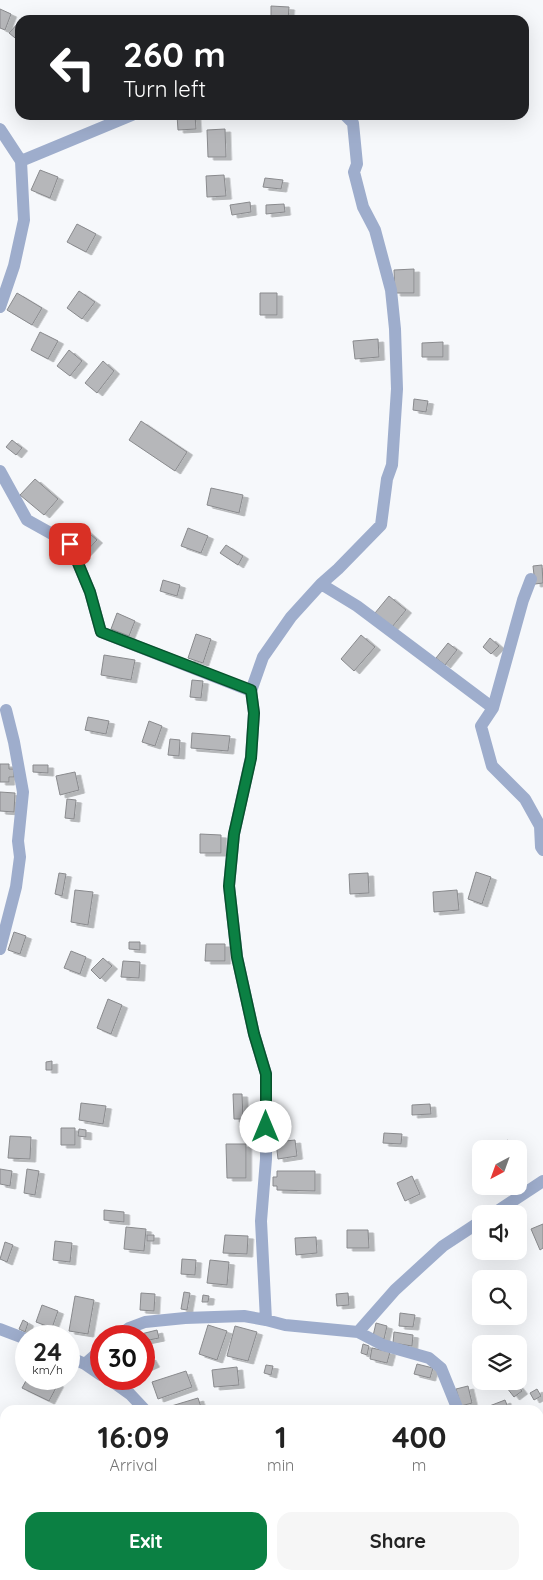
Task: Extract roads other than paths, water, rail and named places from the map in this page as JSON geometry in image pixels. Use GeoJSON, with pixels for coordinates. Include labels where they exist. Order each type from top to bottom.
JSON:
{"type":"FeatureCollection","features":[{"type":"Feature","properties":{"kind":"street"},"geometry":{"type":"LineString","coordinates":[[21,161],[120,120]]}},
{"type":"Feature","properties":{"kind":"street"},"geometry":{"type":"LineString","coordinates":[[266,1320],[261,1221],[266,1159],[266,1074],[254,1034],[237,957],[229,886],[234,834],[251,758],[254,713],[251,690],[263,657],[290,618],[321,584],[381,525],[387,479],[392,465],[397,389],[395,329],[391,290],[375,230],[363,207],[354,172],[357,164],[353,123],[350,120]]}},
{"type":"Feature","properties":{"kind":"street"},"geometry":{"type":"LineString","coordinates":[[0,129],[21,161],[24,220],[14,266],[0,307]]}},
{"type":"Feature","properties":{"kind":"street"},"geometry":{"type":"LineString","coordinates":[[0,471],[27,520],[70,544],[90,592],[101,632],[251,690]]}},
{"type":"Feature","properties":{"kind":"street"},"geometry":{"type":"LineString","coordinates":[[531,578],[493,708],[481,726],[492,766],[525,799],[540,826],[541,847],[543,850]]}},
{"type":"Feature","properties":{"kind":"street"},"geometry":{"type":"LineString","coordinates":[[321,584],[357,606],[493,708]]}},
{"type":"Feature","properties":{"kind":"street"},"geometry":{"type":"LineString","coordinates":[[0,949],[16,887],[20,857],[18,841],[23,792],[6,710]]}},
{"type":"Feature","properties":{"kind":"street"},"geometry":{"type":"LineString","coordinates":[[507,1205],[543,1181]]}},
{"type":"Feature","properties":{"kind":"street"},"geometry":{"type":"LineString","coordinates":[[358,1332],[395,1290],[443,1246],[472,1227]]}},
{"type":"Feature","properties":{"kind":"street"},"geometry":{"type":"LineString","coordinates":[[137,1325],[145,1322],[185,1318],[244,1316],[285,1326],[358,1332],[382,1345],[429,1358],[441,1368],[456,1405]]}},
{"type":"Feature","properties":{"kind":"street"},"geometry":{"type":"LineString","coordinates":[[0,1329],[15,1335]]}},
{"type":"Feature","properties":{"kind":"street"},"geometry":{"type":"LineString","coordinates":[[86,1364],[90,1360]]}},
{"type":"Feature","properties":{"kind":"street"},"geometry":{"type":"LineString","coordinates":[[80,1362],[90,1367]]}},
{"type":"Feature","properties":{"kind":"street"},"geometry":{"type":"LineString","coordinates":[[124,1390],[141,1405]]}}]}
